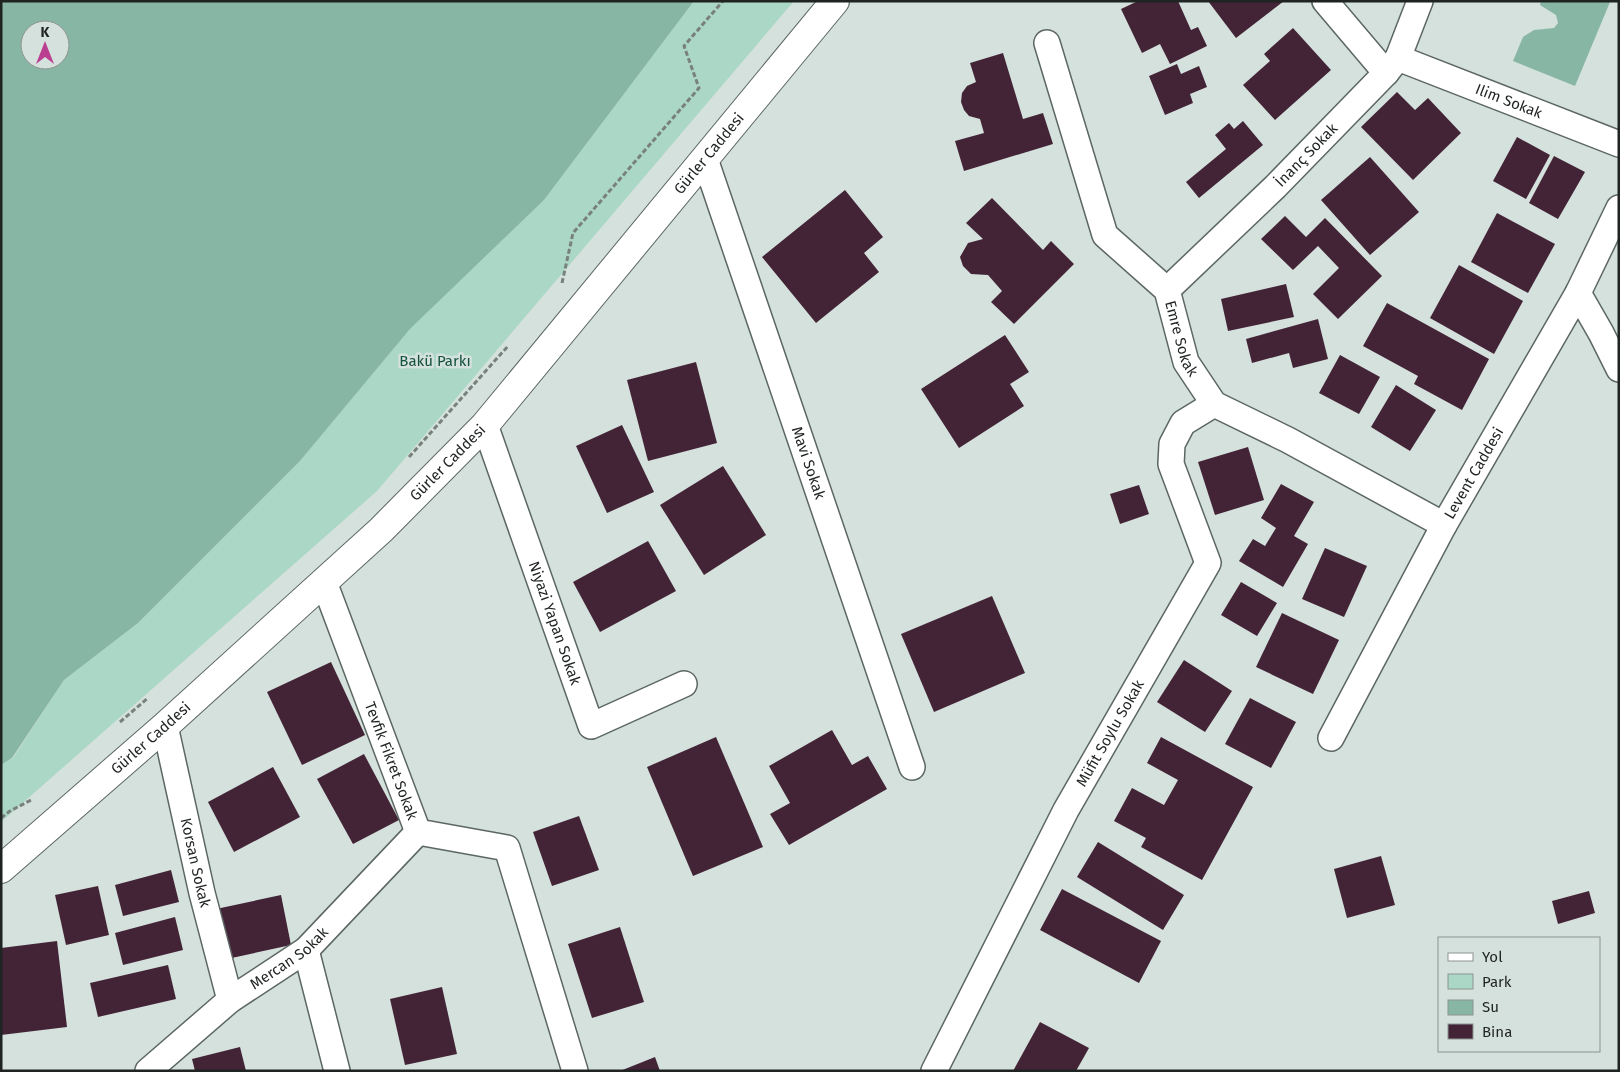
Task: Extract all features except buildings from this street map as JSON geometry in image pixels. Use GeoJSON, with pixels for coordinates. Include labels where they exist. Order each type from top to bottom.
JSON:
{"type":"FeatureCollection","features":[{"type":"Feature","properties":{"kind":"street","name":"Gürler Caddesi"},"geometry":{"type":"LineString","coordinates":[[1,869],[165,726],[381,530],[485,424],[835,1]]}},
{"type":"Feature","properties":{"kind":"street","name":"Ilim Sokak"},"geometry":{"type":"LineString","coordinates":[[1325,1],[1392,66],[1619,144]]}},
{"type":"Feature","properties":{"kind":"street","name":"İnanç Sokak"},"geometry":{"type":"LineString","coordinates":[[1167,290],[1276,187],[1392,66],[1420,1]]}},
{"type":"Feature","properties":{"kind":"street","name":"Emre Sokak"},"geometry":{"type":"LineString","coordinates":[[1047,43],[1105,235],[1167,290],[1186,362],[1214,404]]}},
{"type":"Feature","properties":{"kind":"street","name":"Mavi Sokak"},"geometry":{"type":"LineString","coordinates":[[705,159],[912,767]]}},
{"type":"Feature","properties":{"kind":"street","name":"Levent Caddesi"},"geometry":{"type":"LineString","coordinates":[[1331,738],[1444,524],[1578,293],[1619,208]]}},
{"type":"Feature","properties":{"kind":"street"},"geometry":{"type":"LineString","coordinates":[[1578,293],[1602,333],[1619,369]]}},
{"type":"Feature","properties":{"kind":"street"},"geometry":{"type":"LineString","coordinates":[[1214,404],[1288,440],[1444,524]]}},
{"type":"Feature","properties":{"kind":"street","name":"Müfit Soylu Sokak"},"geometry":{"type":"LineString","coordinates":[[934,1071],[1066,810],[1208,563],[1172,464],[1172,444],[1183,422],[1214,404]]}},
{"type":"Feature","properties":{"kind":"street","name":"Niyazi Yapan Sokak"},"geometry":{"type":"LineString","coordinates":[[485,424],[591,726],[684,684]]}},
{"type":"Feature","properties":{"kind":"street","name":"Tevfik Fikret Sokak"},"geometry":{"type":"LineString","coordinates":[[324,582],[418,832],[507,848],[575,1071]]}},
{"type":"Feature","properties":{"kind":"street","name":"Korsan Sokak"},"geometry":{"type":"LineString","coordinates":[[165,726],[202,893],[230,1000]]}},
{"type":"Feature","properties":{"kind":"street","name":"Mercan Sokak"},"geometry":{"type":"LineString","coordinates":[[148,1071],[230,1000],[306,950],[418,832]]}},
{"type":"Feature","properties":{"kind":"street"},"geometry":{"type":"LineString","coordinates":[[306,950],[336,1071]]}},
{"type":"Feature","properties":{"kind":"path"},"geometry":{"type":"LineString","coordinates":[[560,289],[573,233],[699,88],[684,46],[723,1]]}},
{"type":"Feature","properties":{"kind":"path"},"geometry":{"type":"LineString","coordinates":[[403,462],[515,340]]}},
{"type":"Feature","properties":{"kind":"path"},"geometry":{"type":"LineString","coordinates":[[120,722],[150,696]]}},
{"type":"Feature","properties":{"kind":"path"},"geometry":{"type":"LineString","coordinates":[[1,818],[10,811],[31,801],[38,794]]}},
{"type":"Feature","properties":{"kind":"green space","name":"Bakü Parkı"},"geometry":{"type":"Polygon","coordinates":[[[694,1],[794,1],[377,491],[1,822],[1,765],[13,758],[64,680],[138,623],[300,461],[410,329],[544,200],[694,1]]]}},
{"type":"Feature","properties":{"kind":"water"},"geometry":{"type":"Polygon","coordinates":[[[1,1],[694,1],[544,200],[410,329],[300,461],[138,623],[64,680],[12,758],[1,765],[1,1]]]}},
{"type":"Feature","properties":{"kind":"water"},"geometry":{"type":"Polygon","coordinates":[[[1541,1],[1610,2],[1575,86],[1513,61],[1523,37],[1534,30],[1554,28],[1558,23],[1556,15],[1540,5],[1541,1]]]}}]}
